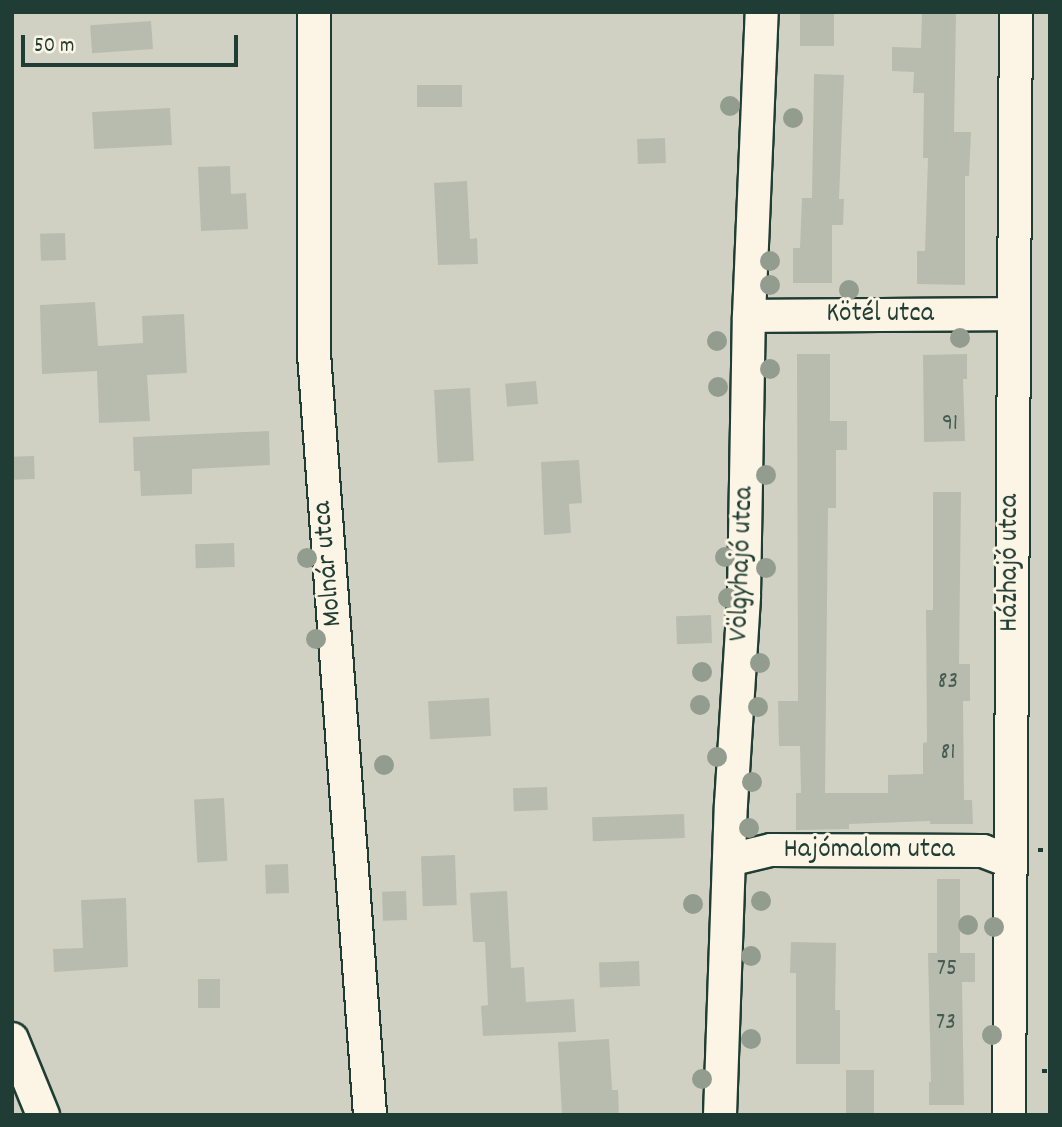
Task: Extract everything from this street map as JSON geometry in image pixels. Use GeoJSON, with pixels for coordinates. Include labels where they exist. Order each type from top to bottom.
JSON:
{"type":"FeatureCollection","features":[{"type":"Feature","properties":{"kind":"street","name":"Molnár utca"},"geometry":{"type":"LineString","coordinates":[[314,12],[314,355],[370,1115]]}},
{"type":"Feature","properties":{"kind":"street","name":"Völgyhajó utca"},"geometry":{"type":"LineString","coordinates":[[720,1115],[729,860],[744,595],[749,316],[762,12]]}},
{"type":"Feature","properties":{"kind":"street","name":"Házhajó utca"},"geometry":{"type":"LineString","coordinates":[[1009,1115],[1016,12]]}},
{"type":"Feature","properties":{"kind":"street","name":"Kötél utca"},"geometry":{"type":"LineString","coordinates":[[749,316],[1012,314]]}},
{"type":"Feature","properties":{"kind":"street","name":"Hajómalom utca"},"geometry":{"type":"LineString","coordinates":[[729,860],[784,850],[983,851],[1009,860]]}},
{"type":"Feature","properties":{"kind":"street"},"geometry":{"type":"LineString","coordinates":[[12,1040],[43,1115]]}},
{"type":"Feature","properties":{"kind":"path"},"geometry":{"type":"LineString","coordinates":[[1042,1071],[1050,1071]]}},
{"type":"Feature","properties":{"kind":"shaded area"},"geometry":{"type":"Polygon","coordinates":[[[12,12],[1050,12],[1050,1115],[12,1115],[12,12]]]}},
{"type":"Feature","properties":{"kind":"building"},"geometry":{"type":"Polygon","coordinates":[[[800,12],[834,12],[834,46],[800,46],[800,12]]]}},
{"type":"Feature","properties":{"kind":"building"},"geometry":{"type":"Polygon","coordinates":[[[922,12],[956,12],[954,132],[971,132],[969,176],[965,176],[965,285],[917,284],[917,251],[925,251],[928,158],[923,158],[924,93],[913,93],[914,72],[892,71],[892,47],[921,48],[922,12]]]}},
{"type":"Feature","properties":{"kind":"building"},"geometry":{"type":"Polygon","coordinates":[[[151,21],[153,49],[92,53],[90,25],[151,21]]]}},
{"type":"Feature","properties":{"kind":"building"},"geometry":{"type":"Polygon","coordinates":[[[814,74],[844,75],[839,199],[844,199],[843,225],[832,225],[832,283],[793,283],[793,248],[800,248],[802,198],[812,198],[814,74]]]}},
{"type":"Feature","properties":{"kind":"building"},"geometry":{"type":"Polygon","coordinates":[[[417,85],[462,85],[462,107],[417,107],[417,85]]]}},
{"type":"Feature","properties":{"kind":"building"},"geometry":{"type":"Polygon","coordinates":[[[170,108],[172,145],[94,149],[92,112],[170,108]]]}},
{"type":"Feature","properties":{"kind":"building"},"geometry":{"type":"Polygon","coordinates":[[[665,138],[666,163],[638,164],[637,139],[665,138]]]}},
{"type":"Feature","properties":{"kind":"building"},"geometry":{"type":"Polygon","coordinates":[[[230,166],[231,194],[246,193],[248,229],[201,231],[198,167],[230,166]]]}},
{"type":"Feature","properties":{"kind":"building"},"geometry":{"type":"Polygon","coordinates":[[[467,181],[470,239],[477,238],[478,264],[438,265],[434,183],[467,181]]]}},
{"type":"Feature","properties":{"kind":"building"},"geometry":{"type":"Polygon","coordinates":[[[65,233],[66,260],[41,261],[40,234],[65,233]]]}},
{"type":"Feature","properties":{"kind":"building"},"geometry":{"type":"Polygon","coordinates":[[[95,302],[98,346],[143,343],[142,316],[184,314],[187,373],[147,375],[150,421],[99,423],[97,371],[42,374],[40,305],[95,302]]]}},
{"type":"Feature","properties":{"kind":"building"},"geometry":{"type":"Polygon","coordinates":[[[797,354],[830,354],[830,421],[847,421],[847,450],[836,450],[836,508],[828,508],[825,793],[888,793],[888,775],[923,774],[923,743],[927,742],[926,610],[933,610],[933,492],[961,492],[959,664],[970,664],[970,701],[963,701],[964,800],[972,800],[973,824],[930,824],[930,821],[849,824],[849,829],[796,830],[796,793],[801,793],[800,746],[779,746],[778,701],[798,701],[797,354]]]}},
{"type":"Feature","properties":{"kind":"building"},"geometry":{"type":"Polygon","coordinates":[[[967,354],[967,379],[963,379],[965,441],[924,442],[923,355],[967,354]]]}},
{"type":"Feature","properties":{"kind":"building"},"geometry":{"type":"Polygon","coordinates":[[[536,381],[538,404],[507,407],[505,384],[536,381]]]}},
{"type":"Feature","properties":{"kind":"building"},"geometry":{"type":"Polygon","coordinates":[[[470,388],[474,461],[438,463],[434,390],[470,388]]]}},
{"type":"Feature","properties":{"kind":"building"},"geometry":{"type":"Polygon","coordinates":[[[269,431],[270,465],[192,469],[192,494],[141,496],[140,471],[134,471],[133,437],[269,431]]]}},
{"type":"Feature","properties":{"kind":"building"},"geometry":{"type":"Polygon","coordinates":[[[34,456],[35,479],[13,480],[12,457],[34,456]]]}},
{"type":"Feature","properties":{"kind":"building"},"geometry":{"type":"Polygon","coordinates":[[[579,460],[582,503],[569,504],[571,533],[544,535],[541,462],[579,460]]]}},
{"type":"Feature","properties":{"kind":"building"},"geometry":{"type":"Polygon","coordinates":[[[234,543],[235,567],[196,568],[195,544],[234,543]]]}},
{"type":"Feature","properties":{"kind":"building"},"geometry":{"type":"Polygon","coordinates":[[[711,615],[712,643],[677,644],[676,616],[711,615]]]}},
{"type":"Feature","properties":{"kind":"building"},"geometry":{"type":"Polygon","coordinates":[[[489,698],[491,736],[430,739],[428,701],[489,698]]]}},
{"type":"Feature","properties":{"kind":"building"},"geometry":{"type":"Polygon","coordinates":[[[547,787],[548,810],[514,811],[513,788],[547,787]]]}},
{"type":"Feature","properties":{"kind":"building"},"geometry":{"type":"Polygon","coordinates":[[[224,798],[227,861],[197,862],[194,800],[224,798]]]}},
{"type":"Feature","properties":{"kind":"building"},"geometry":{"type":"Polygon","coordinates":[[[684,814],[685,838],[593,841],[592,817],[684,814]]]}},
{"type":"Feature","properties":{"kind":"building"},"geometry":{"type":"Polygon","coordinates":[[[455,855],[457,905],[423,906],[421,856],[455,855]]]}},
{"type":"Feature","properties":{"kind":"building"},"geometry":{"type":"Polygon","coordinates":[[[288,864],[289,893],[266,894],[265,865],[288,864]]]}},
{"type":"Feature","properties":{"kind":"building"},"geometry":{"type":"Polygon","coordinates":[[[937,879],[960,879],[960,953],[975,953],[975,982],[962,982],[964,1105],[929,1105],[931,1082],[928,953],[937,953],[937,879]]]}},
{"type":"Feature","properties":{"kind":"building"},"geometry":{"type":"Polygon","coordinates":[[[406,891],[407,920],[383,921],[382,892],[406,891]]]}},
{"type":"Feature","properties":{"kind":"building"},"geometry":{"type":"Polygon","coordinates":[[[507,891],[511,968],[524,967],[526,1002],[574,999],[576,1032],[483,1036],[481,1006],[488,1005],[485,942],[473,942],[470,893],[507,891]]]}},
{"type":"Feature","properties":{"kind":"building"},"geometry":{"type":"Polygon","coordinates":[[[126,898],[128,967],[54,972],[53,949],[83,948],[81,900],[126,898]]]}},
{"type":"Feature","properties":{"kind":"building"},"geometry":{"type":"Polygon","coordinates":[[[791,942],[836,943],[835,1010],[840,1010],[840,1064],[796,1064],[796,973],[790,973],[791,942]]]}},
{"type":"Feature","properties":{"kind":"building"},"geometry":{"type":"Polygon","coordinates":[[[639,961],[640,986],[600,987],[599,962],[639,961]]]}},
{"type":"Feature","properties":{"kind":"building"},"geometry":{"type":"Polygon","coordinates":[[[198,979],[220,979],[220,1008],[198,1008],[198,979]]]}},
{"type":"Feature","properties":{"kind":"building"},"geometry":{"type":"Polygon","coordinates":[[[609,1039],[612,1090],[618,1090],[619,1115],[562,1115],[558,1042],[609,1039]]]}},
{"type":"Feature","properties":{"kind":"building"},"geometry":{"type":"Polygon","coordinates":[[[846,1070],[874,1070],[874,1115],[846,1115],[846,1070]]]}}]}
